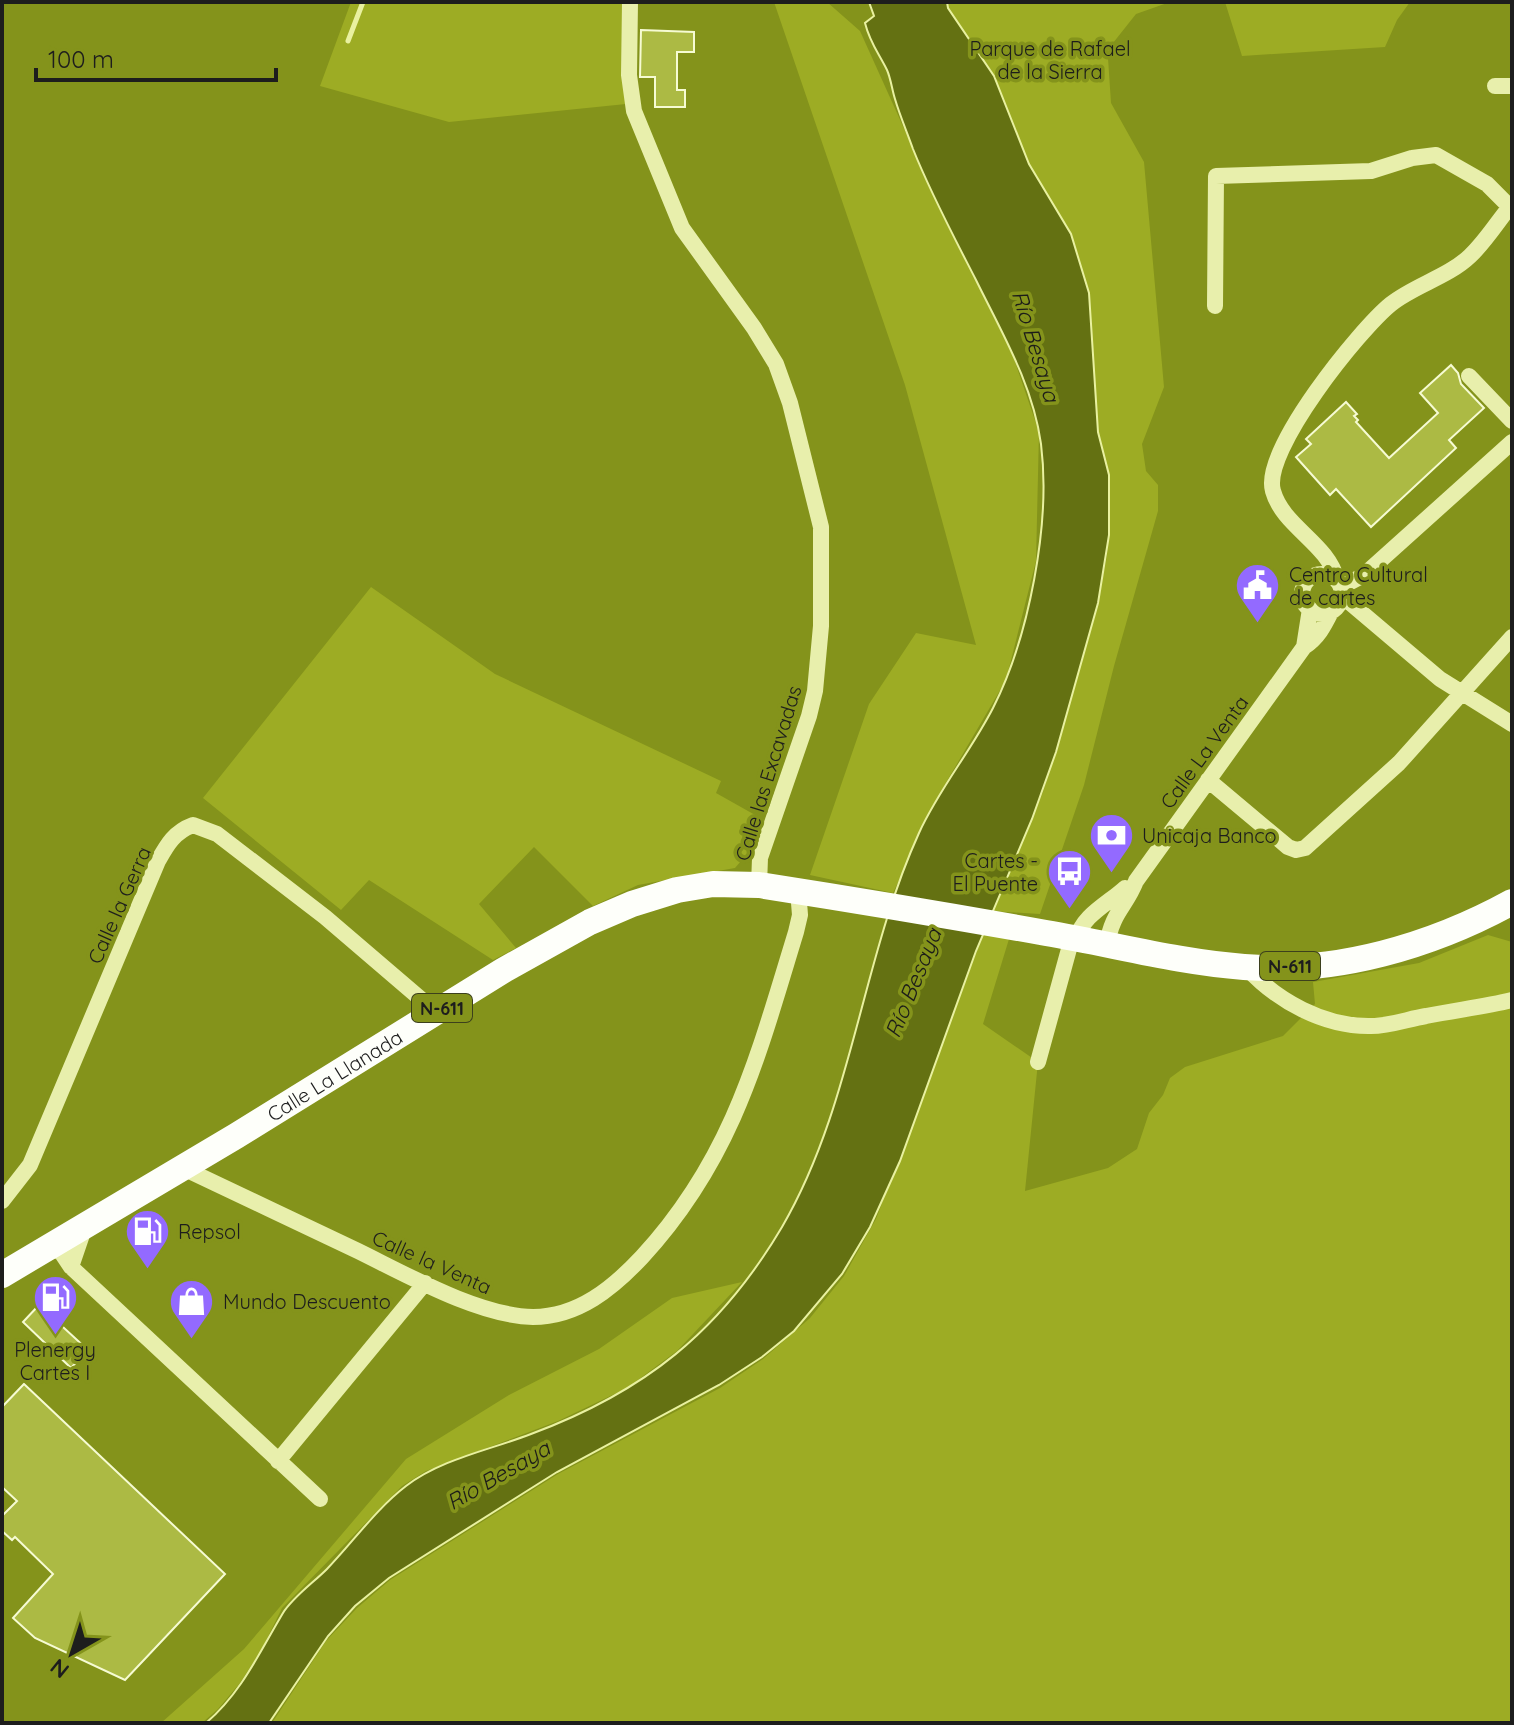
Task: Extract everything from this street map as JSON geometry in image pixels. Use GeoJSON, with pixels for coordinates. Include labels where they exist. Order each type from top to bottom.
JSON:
{"type":"FeatureCollection","features":[{"type":"Feature","properties":{"kind":"highway","name":"Calle La Llanada"},"geometry":{"type":"LineString","coordinates":[[2,1275],[557,940],[632,904],[694,886],[759,885],[807,892]]}},
{"type":"Feature","properties":{"kind":"highway","name":"N-611"},"geometry":{"type":"LineString","coordinates":[[807,892],[1245,967],[1321,964],[1375,955],[1443,935],[1512,902]]}},
{"type":"Feature","properties":{"kind":"street","name":"Calle las Excavadas"},"geometry":{"type":"LineString","coordinates":[[630,2],[630,92],[634,111],[690,241],[761,337],[776,364],[790,403],[820,520],[821,626],[815,691],[764,846],[759,885]]}},
{"type":"Feature","properties":{"kind":"street"},"geometry":{"type":"LineString","coordinates":[[1215,306],[1216,176],[1371,171],[1412,158],[1436,155],[1487,184],[1511,206],[1467,259],[1418,285],[1376,318],[1310,398],[1277,464],[1272,489],[1281,508],[1335,571],[1340,588],[1339,604],[1331,612],[1317,613],[1310,609],[1303,597],[1304,586],[1310,578],[1326,574],[1340,588],[1369,619],[1440,679],[1512,724]]}},
{"type":"Feature","properties":{"kind":"street"},"geometry":{"type":"LineString","coordinates":[[1469,376],[1512,421]]}},
{"type":"Feature","properties":{"kind":"street"},"geometry":{"type":"LineString","coordinates":[[1340,588],[1375,567],[1512,442]]}},
{"type":"Feature","properties":{"kind":"street"},"geometry":{"type":"LineString","coordinates":[[1319,574],[1321,552]]}},
{"type":"Feature","properties":{"kind":"street","name":"Calle La Venta"},"geometry":{"type":"LineString","coordinates":[[1304,647],[1310,609]]}},
{"type":"Feature","properties":{"kind":"street","name":"Calle La Venta"},"geometry":{"type":"LineString","coordinates":[[1107,945],[1113,918],[1136,881],[1304,647],[1319,634],[1331,612]]}},
{"type":"Feature","properties":{"kind":"street"},"geometry":{"type":"LineString","coordinates":[[1208,780],[1281,842],[1293,849],[1302,849],[1399,763],[1512,637]]}},
{"type":"Feature","properties":{"kind":"street","name":"Calle la Gerra"},"geometry":{"type":"LineString","coordinates":[[2,1201],[30,1165],[158,861],[174,835],[183,829],[193,825],[217,834],[325,917],[436,1012]]}},
{"type":"Feature","properties":{"kind":"street","name":"Calle La Venta"},"geometry":{"type":"LineString","coordinates":[[1069,937],[1136,881]]}},
{"type":"Feature","properties":{"kind":"street","name":"Calle la Venta"},"geometry":{"type":"LineString","coordinates":[[183,1168],[425,1283],[489,1310],[533,1317],[563,1313],[593,1300],[622,1278],[668,1229],[719,1151],[747,1091],[807,892]]}},
{"type":"Feature","properties":{"kind":"street"},"geometry":{"type":"LineString","coordinates":[[1038,1062],[1069,937]]}},
{"type":"Feature","properties":{"kind":"street"},"geometry":{"type":"LineString","coordinates":[[1245,967],[1265,987],[1298,1007],[1323,1019],[1367,1027],[1512,1000]]}},
{"type":"Feature","properties":{"kind":"street"},"geometry":{"type":"LineString","coordinates":[[71,1267],[85,1226]]}},
{"type":"Feature","properties":{"kind":"street"},"geometry":{"type":"LineString","coordinates":[[39,1254],[71,1267],[320,1499]]}},
{"type":"Feature","properties":{"kind":"street"},"geometry":{"type":"LineString","coordinates":[[278,1461],[425,1283]]}},
{"type":"Feature","properties":{"kind":"green space"},"geometry":{"type":"Polygon","coordinates":[[[351,2],[623,2],[626,104],[449,122],[320,86],[351,2]]]}},
{"type":"Feature","properties":{"kind":"green space"},"geometry":{"type":"Polygon","coordinates":[[[774,2],[827,2],[860,31],[1013,356],[1039,432],[1036,561],[1006,680],[944,786],[893,893],[810,875],[869,704],[916,633],[976,645],[905,385],[774,2]]]}},
{"type":"Feature","properties":{"kind":"green space","name":"Parque de Rafael de la Sierra"},"geometry":{"type":"Polygon","coordinates":[[[947,2],[1170,2],[1136,14],[1113,43],[1108,58],[1111,103],[1144,162],[1164,387],[1142,444],[1146,471],[1158,485],[1158,511],[1084,785],[1040,914],[992,911],[1043,792],[1094,619],[1107,556],[1109,475],[1098,432],[1089,293],[1071,234],[1029,164],[994,76],[947,2]]]}},
{"type":"Feature","properties":{"kind":"green space"},"geometry":{"type":"Polygon","coordinates":[[[1225,2],[1410,2],[1397,20],[1385,47],[1242,56],[1225,2]]]}},
{"type":"Feature","properties":{"kind":"green space"},"geometry":{"type":"Polygon","coordinates":[[[371,587],[495,674],[721,781],[716,793],[764,820],[759,840],[735,868],[638,885],[593,906],[534,847],[479,904],[516,948],[493,960],[369,880],[341,910],[203,798],[371,587]]]}},
{"type":"Feature","properties":{"kind":"green space"},"geometry":{"type":"Polygon","coordinates":[[[984,932],[1009,939],[983,1024],[1038,1062],[1025,1191],[1108,1168],[1137,1149],[1149,1113],[1163,1095],[1170,1078],[1185,1067],[1283,1036],[1315,1004],[1313,982],[1419,963],[1488,935],[1512,942],[1512,1723],[272,1723],[326,1641],[357,1608],[390,1580],[558,1474],[720,1388],[763,1359],[810,1318],[844,1276],[876,1219],[984,932]]]}},
{"type":"Feature","properties":{"kind":"green space"},"geometry":{"type":"Polygon","coordinates":[[[742,1282],[677,1351],[627,1388],[558,1421],[426,1471],[402,1486],[282,1608],[262,1649],[218,1709],[202,1723],[161,1723],[244,1649],[406,1459],[509,1395],[599,1349],[672,1298],[742,1282]]]}},
{"type":"Feature","properties":{"kind":"water","name":"Río Besaya"},"geometry":{"type":"Polygon","coordinates":[[[869,2],[947,2],[994,76],[1029,164],[1071,234],[1089,293],[1098,432],[1109,475],[1109,535],[1098,603],[1056,752],[1032,819],[976,951],[900,1161],[870,1227],[842,1274],[794,1331],[762,1357],[719,1385],[557,1472],[389,1578],[355,1606],[328,1636],[269,1723],[206,1723],[240,1685],[287,1607],[406,1486],[450,1462],[531,1434],[609,1399],[676,1354],[733,1298],[782,1227],[806,1180],[841,1082],[899,881],[927,817],[984,724],[1006,680],[1027,614],[1040,544],[1043,475],[1037,422],[1015,360],[913,149],[888,73],[867,30],[865,23],[874,16],[869,2]]]}},
{"type":"Feature","properties":{"kind":"building"},"geometry":{"type":"Polygon","coordinates":[[[641,30],[694,32],[694,52],[677,52],[677,90],[685,90],[685,107],[655,107],[655,77],[640,77],[641,30]]]}},
{"type":"Feature","properties":{"kind":"building"},"geometry":{"type":"Polygon","coordinates":[[[1451,365],[1458,373],[1461,384],[1484,408],[1449,440],[1456,448],[1371,527],[1336,489],[1330,495],[1296,457],[1311,444],[1306,439],[1346,402],[1357,414],[1354,416],[1358,420],[1356,422],[1389,458],[1438,413],[1420,393],[1451,365]]]}},
{"type":"Feature","properties":{"kind":"building","name":"Plenergy Cartes I"},"geometry":{"type":"Polygon","coordinates":[[[39,1305],[88,1350],[71,1368],[23,1322],[39,1305]]]}},
{"type":"Feature","properties":{"kind":"building"},"geometry":{"type":"Polygon","coordinates":[[[24,1384],[225,1574],[125,1680],[35,1638],[13,1618],[53,1574],[15,1537],[12,1540],[2,1531],[2,1516],[17,1501],[2,1487],[2,1407],[24,1384]]]}},
{"type":"Feature","properties":{"kind":"waterway"},"geometry":{"type":"LineString","coordinates":[[348,41],[363,2]]}},
{"type":"Feature","properties":{"kind":"place","name":"Centro Cultural de cartes"},"geometry":{"type":"Point","coordinates":[1258,624]}},
{"type":"Feature","properties":{"kind":"place","name":"Unicaja Banco"},"geometry":{"type":"Point","coordinates":[1111,874]}},
{"type":"Feature","properties":{"kind":"place","name":"Cartes - El Puente"},"geometry":{"type":"Point","coordinates":[1069,910]}},
{"type":"Feature","properties":{"kind":"place","name":"Repsol"},"geometry":{"type":"Point","coordinates":[147,1270]}},
{"type":"Feature","properties":{"kind":"place","name":"Plenergy Cartes I"},"geometry":{"type":"Point","coordinates":[55,1336]}},
{"type":"Feature","properties":{"kind":"place","name":"Mundo Descuento"},"geometry":{"type":"Point","coordinates":[192,1340]}}]}
